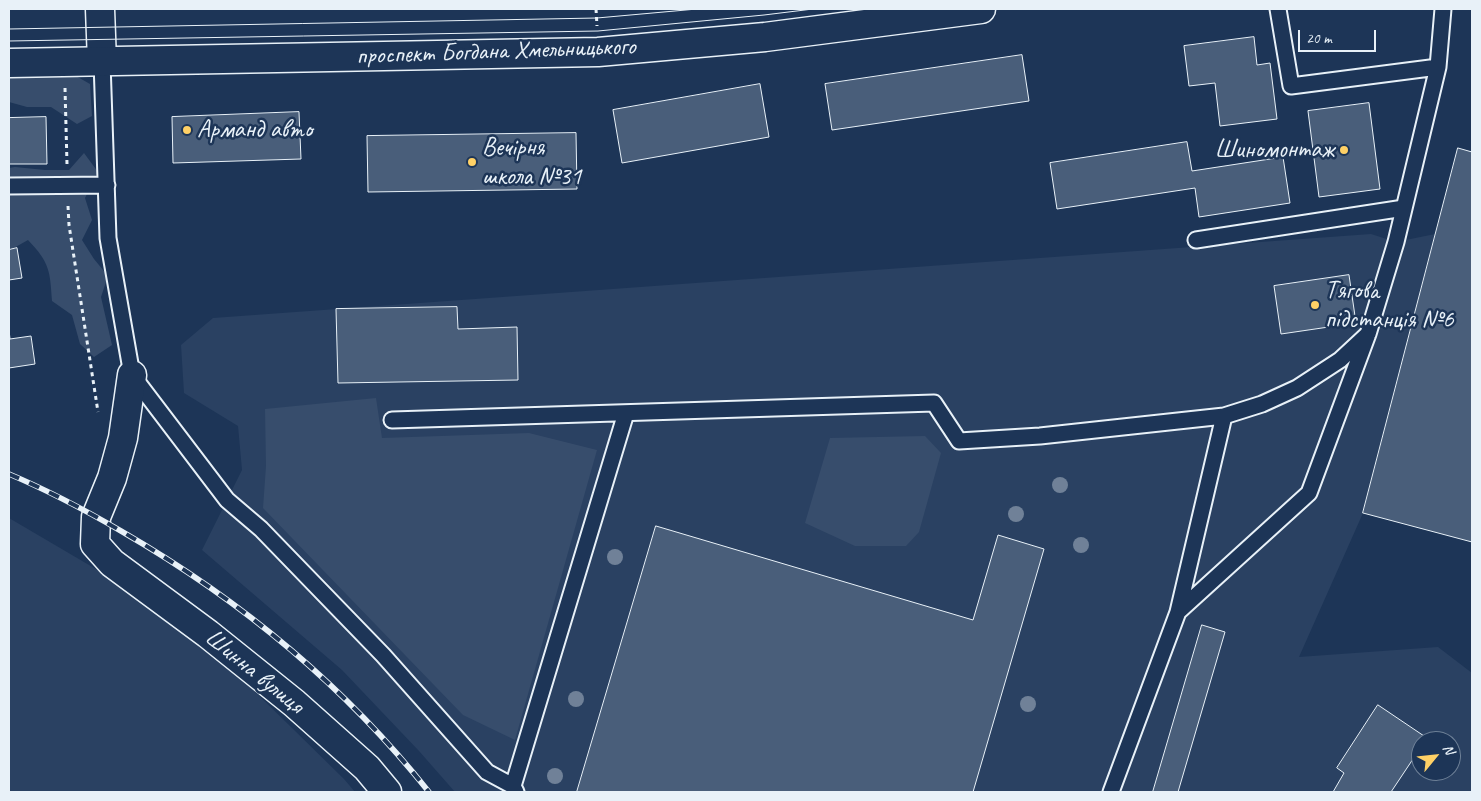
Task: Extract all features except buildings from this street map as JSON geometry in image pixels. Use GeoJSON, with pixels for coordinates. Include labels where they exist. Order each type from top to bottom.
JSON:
{"type":"FeatureCollection","features":[{"type":"Feature","properties":{"kind":"main road"},"geometry":{"type":"LineString","coordinates":[[100,9],[102,62]]}},
{"type":"Feature","properties":{"kind":"main road","name":"проспект Богдана Хмельницького"},"geometry":{"type":"LineString","coordinates":[[9,63],[598,52],[764,37],[981,9]]}},
{"type":"Feature","properties":{"kind":"main road","name":"Шинна вулиця"},"geometry":{"type":"LineString","coordinates":[[132,375],[123,438],[112,478],[96,517],[95,544],[112,563],[208,634],[294,703],[367,768],[387,792]]}},
{"type":"Feature","properties":{"kind":"lane"},"geometry":{"type":"LineString","coordinates":[[1278,9],[1291,86],[1438,67]]}},
{"type":"Feature","properties":{"kind":"lane"},"geometry":{"type":"LineString","coordinates":[[1178,612],[1309,493],[1368,334],[1404,208],[1438,67],[1443,9]]}},
{"type":"Feature","properties":{"kind":"lane"},"geometry":{"type":"LineString","coordinates":[[102,62],[108,238],[132,375],[227,500],[261,529],[376,648],[487,772],[514,789],[626,413]]}},
{"type":"Feature","properties":{"kind":"lane"},"geometry":{"type":"LineString","coordinates":[[9,186],[107,185]]}},
{"type":"Feature","properties":{"kind":"lane"},"geometry":{"type":"LineString","coordinates":[[1196,240],[1404,208]]}},
{"type":"Feature","properties":{"kind":"lane"},"geometry":{"type":"LineString","coordinates":[[392,420],[934,403],[959,442],[1040,436],[1224,416],[1262,404],[1297,388],[1340,360],[1368,334]]}},
{"type":"Feature","properties":{"kind":"lane"},"geometry":{"type":"LineString","coordinates":[[1111,792],[1178,612],[1224,416]]}},
{"type":"Feature","properties":{"kind":"path"},"geometry":{"type":"LineString","coordinates":[[65,88],[69,225],[99,419]]}},
{"type":"Feature","properties":{"kind":"shaded area"},"geometry":{"type":"Polygon","coordinates":[[[9,74],[38,77],[76,76],[90,84],[92,116],[77,124],[51,107],[27,107],[9,102],[9,74]]]}},
{"type":"Feature","properties":{"kind":"shaded area"},"geometry":{"type":"Polygon","coordinates":[[[84,153],[98,172],[85,198],[92,220],[82,240],[108,276],[101,297],[112,345],[94,357],[80,344],[72,315],[52,301],[48,268],[41,255],[28,240],[12,249],[9,248],[9,168],[69,170],[84,153]]]}},
{"type":"Feature","properties":{"kind":"shaded area"},"geometry":{"type":"Polygon","coordinates":[[[1371,234],[1396,242],[1435,234],[1363,513],[1299,657],[1438,647],[1472,673],[1472,792],[455,792],[342,670],[202,550],[242,470],[238,426],[184,393],[181,345],[213,318],[1371,234]]]}},
{"type":"Feature","properties":{"kind":"shaded area"},"geometry":{"type":"Polygon","coordinates":[[[376,398],[382,438],[529,433],[597,450],[515,740],[463,715],[263,508],[266,466],[265,409],[376,398]]]}},
{"type":"Feature","properties":{"kind":"shaded area"},"geometry":{"type":"Polygon","coordinates":[[[925,436],[941,453],[919,532],[906,546],[855,546],[805,523],[830,438],[925,436]]]}},
{"type":"Feature","properties":{"kind":"shaded area"},"geometry":{"type":"Polygon","coordinates":[[[9,518],[135,592],[237,674],[355,792],[9,792],[9,518]]]}},
{"type":"Feature","properties":{"kind":"tram line"},"geometry":{"type":"LineString","coordinates":[[9,29],[597,18],[697,9]]}},
{"type":"Feature","properties":{"kind":"tram line"},"geometry":{"type":"LineString","coordinates":[[9,41],[598,31],[813,9]]}},
{"type":"Feature","properties":{"kind":"railway"},"geometry":{"type":"LineString","coordinates":[[9,474],[94,515],[165,557],[248,615],[325,680],[362,716],[429,792]]}},
{"type":"Feature","properties":{"kind":"place","name":"Арманд авто"},"geometry":{"type":"Point","coordinates":[187,130]}},
{"type":"Feature","properties":{"kind":"place","name":"Шиномонтаж"},"geometry":{"type":"Point","coordinates":[1344,150]}},
{"type":"Feature","properties":{"kind":"place","name":"Вечірня школа №31"},"geometry":{"type":"Point","coordinates":[472,162]}},
{"type":"Feature","properties":{"kind":"place","name":"Тягова пiдстанцiя №6"},"geometry":{"type":"Point","coordinates":[1315,305]}}]}
